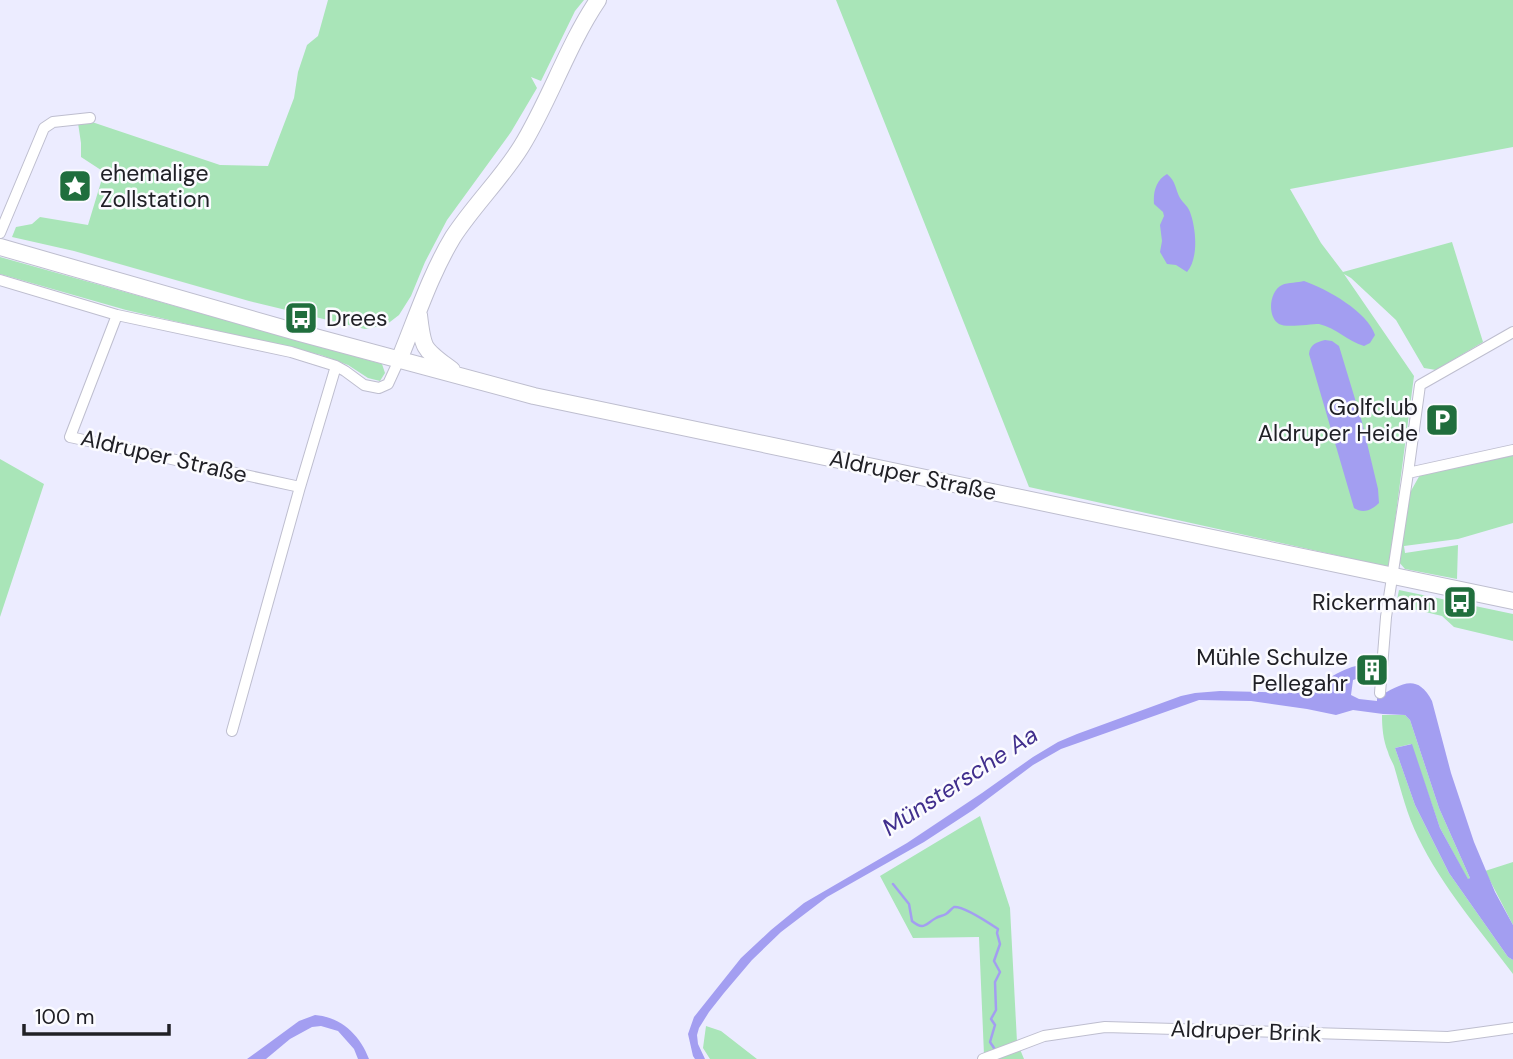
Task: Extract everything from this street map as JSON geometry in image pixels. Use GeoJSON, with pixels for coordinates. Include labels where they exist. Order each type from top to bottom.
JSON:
{"type":"FeatureCollection","features":[{"type":"Feature","properties":{"kind":"main road"},"geometry":{"type":"LineString","coordinates":[[399,360],[436,270],[453,237],[521,147],[579,31],[598,0]]}},
{"type":"Feature","properties":{"kind":"main road","name":"Aldruper Straße"},"geometry":{"type":"LineString","coordinates":[[0,247],[534,396],[1513,601]]}},
{"type":"Feature","properties":{"kind":"main road"},"geometry":{"type":"LineString","coordinates":[[419,313],[422,341],[427,351],[460,376]]}},
{"type":"Feature","properties":{"kind":"street"},"geometry":{"type":"LineString","coordinates":[[0,233],[44,128],[54,122],[90,118]]}},
{"type":"Feature","properties":{"kind":"street"},"geometry":{"type":"LineString","coordinates":[[0,280],[117,315],[291,352],[336,366],[364,385],[379,388],[388,384],[399,360]]}},
{"type":"Feature","properties":{"kind":"street","name":"Aldruper Straße"},"geometry":{"type":"LineString","coordinates":[[117,315],[70,436],[300,487]]}},
{"type":"Feature","properties":{"kind":"street"},"geometry":{"type":"LineString","coordinates":[[1380,693],[1386,617],[1420,385],[1513,332]]}},
{"type":"Feature","properties":{"kind":"street"},"geometry":{"type":"LineString","coordinates":[[232,731],[336,366]]}},
{"type":"Feature","properties":{"kind":"street"},"geometry":{"type":"LineString","coordinates":[[1408,473],[1513,450]]}},
{"type":"Feature","properties":{"kind":"street","name":"Aldruper Brink"},"geometry":{"type":"LineString","coordinates":[[984,1059],[1044,1036],[1105,1027],[1448,1037],[1513,1028]]}},
{"type":"Feature","properties":{"kind":"green space"},"geometry":{"type":"Polygon","coordinates":[[[328,0],[584,0],[575,11],[541,81],[531,77],[537,88],[511,132],[447,220],[411,296],[399,315],[386,325],[365,329],[249,301],[74,251],[12,237],[16,227],[32,224],[40,217],[88,225],[104,172],[81,157],[78,123],[92,122],[220,165],[268,166],[294,98],[298,72],[307,45],[318,36],[328,0]]]}},
{"type":"Feature","properties":{"kind":"green space"},"geometry":{"type":"Polygon","coordinates":[[[836,0],[1513,0],[1513,147],[1290,189],[1321,243],[1343,272],[1452,242],[1483,342],[1436,370],[1424,368],[1396,320],[1344,274],[1414,376],[1389,567],[1029,487],[836,0]]]}},
{"type":"Feature","properties":{"kind":"green space"},"geometry":{"type":"Polygon","coordinates":[[[0,257],[382,364],[385,373],[380,381],[368,378],[348,365],[321,355],[126,310],[0,274],[0,257]]]}},
{"type":"Feature","properties":{"kind":"green space"},"geometry":{"type":"Polygon","coordinates":[[[1513,455],[1513,523],[1458,539],[1404,546],[1405,553],[1458,545],[1457,579],[1405,569],[1398,561],[1407,498],[1421,473],[1513,455]]]}},
{"type":"Feature","properties":{"kind":"green space"},"geometry":{"type":"Polygon","coordinates":[[[0,459],[44,484],[0,617],[0,459]]]}},
{"type":"Feature","properties":{"kind":"green space"},"geometry":{"type":"Polygon","coordinates":[[[1399,590],[1513,614],[1513,641],[1454,627],[1442,616],[1396,605],[1399,590]]]}},
{"type":"Feature","properties":{"kind":"green space"},"geometry":{"type":"Polygon","coordinates":[[[1382,715],[1405,715],[1410,720],[1439,808],[1470,878],[1468,880],[1440,828],[1411,744],[1395,748],[1415,805],[1449,873],[1508,957],[1513,960],[1513,974],[1450,891],[1418,837],[1386,747],[1382,715]]]}},
{"type":"Feature","properties":{"kind":"green space"},"geometry":{"type":"Polygon","coordinates":[[[980,816],[1010,908],[1017,1042],[1024,1059],[980,1059],[984,1055],[979,937],[913,938],[880,876],[980,816]]]}},
{"type":"Feature","properties":{"kind":"green space"},"geometry":{"type":"Polygon","coordinates":[[[1513,862],[1513,925],[1485,871],[1513,862]]]}},
{"type":"Feature","properties":{"kind":"green space"},"geometry":{"type":"Polygon","coordinates":[[[706,1026],[721,1031],[757,1059],[710,1059],[703,1048],[706,1026]]]}},
{"type":"Feature","properties":{"kind":"shaded area"},"geometry":{"type":"Polygon","coordinates":[[[1167,174],[1189,210],[1194,226],[1195,251],[1187,272],[1176,265],[1167,264],[1160,252],[1160,225],[1164,216],[1154,204],[1154,195],[1158,183],[1167,174]]]}},
{"type":"Feature","properties":{"kind":"shaded area"},"geometry":{"type":"Polygon","coordinates":[[[1304,281],[1356,310],[1371,326],[1375,335],[1370,343],[1364,346],[1358,344],[1319,324],[1287,326],[1275,321],[1271,310],[1274,293],[1284,284],[1304,281]]]}},
{"type":"Feature","properties":{"kind":"shaded area"},"geometry":{"type":"Polygon","coordinates":[[[1325,340],[1339,346],[1362,422],[1379,503],[1367,510],[1354,508],[1309,354],[1312,346],[1325,340]]]}},
{"type":"Feature","properties":{"kind":"shaded area"},"geometry":{"type":"Polygon","coordinates":[[[1356,666],[1365,667],[1362,677],[1353,680],[1351,695],[1359,699],[1377,701],[1377,697],[1393,689],[1414,684],[1420,686],[1432,701],[1451,773],[1474,842],[1495,892],[1513,925],[1513,960],[1508,957],[1449,873],[1415,805],[1395,748],[1412,744],[1440,828],[1468,879],[1470,878],[1439,808],[1410,720],[1405,715],[1353,710],[1336,715],[1251,701],[1199,700],[1061,749],[1033,765],[973,810],[924,842],[827,897],[781,932],[724,993],[699,1028],[698,1044],[705,1059],[695,1059],[693,1056],[688,1034],[694,1017],[741,958],[771,930],[804,903],[907,843],[1058,742],[1181,696],[1220,691],[1297,693],[1356,666]]]}},
{"type":"Feature","properties":{"kind":"shaded area"},"geometry":{"type":"Polygon","coordinates":[[[315,1015],[341,1023],[355,1035],[369,1059],[358,1059],[354,1049],[338,1031],[321,1026],[312,1027],[290,1039],[266,1059],[247,1059],[299,1021],[315,1015]]]}},
{"type":"Feature","properties":{"kind":"waterway"},"geometry":{"type":"LineString","coordinates":[[893,884],[909,904],[912,921],[919,926],[924,926],[958,907],[998,929],[1000,944],[994,961],[1000,972],[995,982],[996,1010],[991,1019],[995,1025],[990,1042],[994,1048]]}},
{"type":"Feature","properties":{"kind":"place","name":"ehemalige Zollstation"},"geometry":{"type":"Point","coordinates":[75,186]}},
{"type":"Feature","properties":{"kind":"place","name":"Drees"},"geometry":{"type":"Point","coordinates":[301,318]}},
{"type":"Feature","properties":{"kind":"place","name":"Golfclub Aldruper Heide"},"geometry":{"type":"Point","coordinates":[1442,420]}},
{"type":"Feature","properties":{"kind":"place","name":"Rickermann"},"geometry":{"type":"Point","coordinates":[1460,602]}},
{"type":"Feature","properties":{"kind":"place","name":"Mühle Schulze Pellegahr"},"geometry":{"type":"Point","coordinates":[1372,670]}},
{"type":"Feature","properties":{"kind":"water label","name":"Münstersche Aa"},"geometry":{"type":"Point","coordinates":[960,781]}}]}
